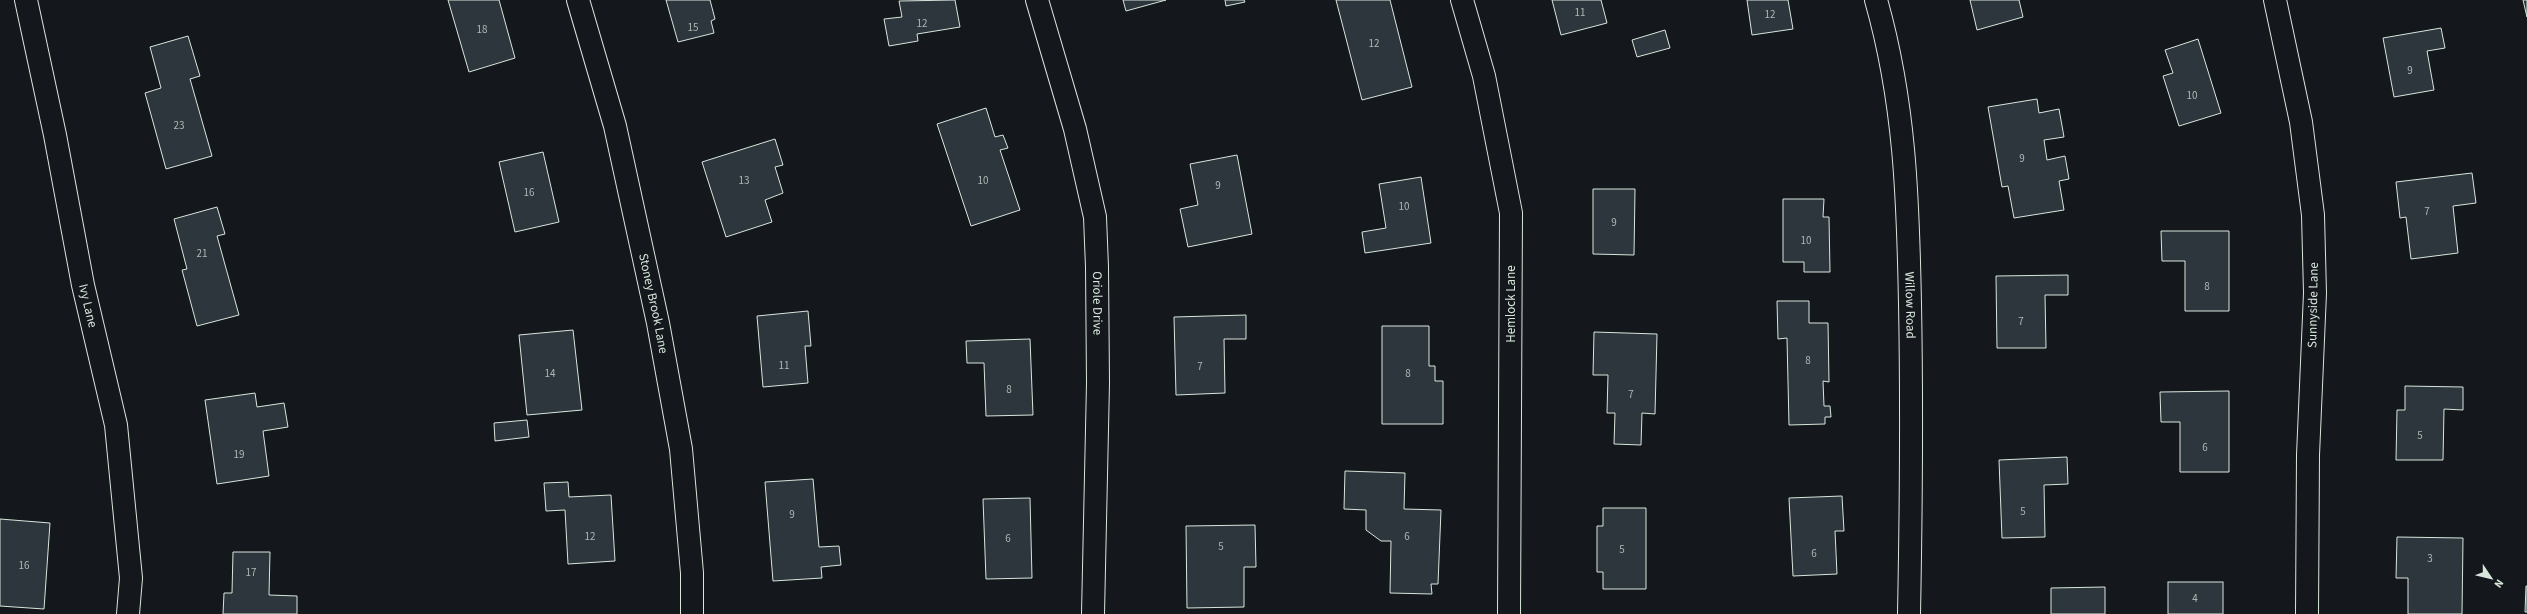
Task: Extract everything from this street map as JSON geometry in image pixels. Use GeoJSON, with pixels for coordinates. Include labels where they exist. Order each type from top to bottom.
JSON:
{"type":"FeatureCollection","features":[{"type":"Feature","properties":{"kind":"street","name":"Ivy Lane"},"geometry":{"type":"LineString","coordinates":[[26,0],[55,135],[83,285],[116,425],[131,578],[128,614]]}},
{"type":"Feature","properties":{"kind":"street","name":"Stoney Brook Lane"},"geometry":{"type":"LineString","coordinates":[[578,0],[615,126],[661,338],[681,449],[692,573],[692,614]]}},
{"type":"Feature","properties":{"kind":"street","name":"Oriole Drive"},"geometry":{"type":"LineString","coordinates":[[1037,0],[1075,129],[1094,217],[1097,268],[1098,383],[1093,614]]}},
{"type":"Feature","properties":{"kind":"street","name":"Hemlock Lane"},"geometry":{"type":"LineString","coordinates":[[1462,0],[1484,76],[1511,213],[1509,614]]}},
{"type":"Feature","properties":{"kind":"street","name":"Willow Road"},"geometry":{"type":"LineString","coordinates":[[1876,0],[1889,45],[1901,123],[1908,192],[1912,414],[1909,614]]}},
{"type":"Feature","properties":{"kind":"street","name":"Sunnyside Lane"},"geometry":{"type":"LineString","coordinates":[[2275,0],[2301,122],[2314,215],[2314,293],[2307,479],[2307,614]]}},
{"type":"Feature","properties":{"kind":"building"},"geometry":{"type":"Polygon","coordinates":[[[448,0],[499,0],[515,58],[469,72],[448,0]]]}},
{"type":"Feature","properties":{"kind":"building"},"geometry":{"type":"Polygon","coordinates":[[[666,0],[710,0],[715,19],[711,21],[714,33],[678,42],[666,0]]]}},
{"type":"Feature","properties":{"kind":"building"},"geometry":{"type":"Polygon","coordinates":[[[955,0],[960,27],[917,34],[918,41],[889,46],[884,19],[902,17],[899,1],[955,0]]]}},
{"type":"Feature","properties":{"kind":"building"},"geometry":{"type":"Polygon","coordinates":[[[1123,0],[1166,0],[1126,11],[1123,0]]]}},
{"type":"Feature","properties":{"kind":"building"},"geometry":{"type":"Polygon","coordinates":[[[1225,0],[1244,0],[1245,2],[1226,6],[1225,0]]]}},
{"type":"Feature","properties":{"kind":"building"},"geometry":{"type":"Polygon","coordinates":[[[1336,0],[1390,0],[1412,87],[1362,100],[1336,0]]]}},
{"type":"Feature","properties":{"kind":"building"},"geometry":{"type":"Polygon","coordinates":[[[1552,0],[1601,0],[1607,23],[1561,35],[1552,0]]]}},
{"type":"Feature","properties":{"kind":"building"},"geometry":{"type":"Polygon","coordinates":[[[1747,0],[1788,0],[1793,29],[1752,35],[1747,0]]]}},
{"type":"Feature","properties":{"kind":"building"},"geometry":{"type":"Polygon","coordinates":[[[1970,0],[2019,0],[2023,17],[1977,30],[1970,0]]]}},
{"type":"Feature","properties":{"kind":"building"},"geometry":{"type":"Polygon","coordinates":[[[2523,0],[2527,0],[2527,17],[2523,0]]]}},
{"type":"Feature","properties":{"kind":"building"},"geometry":{"type":"Polygon","coordinates":[[[2441,28],[2445,48],[2427,51],[2434,90],[2394,97],[2383,38],[2441,28]]]}},
{"type":"Feature","properties":{"kind":"building"},"geometry":{"type":"Polygon","coordinates":[[[1665,30],[1670,48],[1637,57],[1632,40],[1665,30]]]}},
{"type":"Feature","properties":{"kind":"building"},"geometry":{"type":"Polygon","coordinates":[[[188,36],[200,76],[190,79],[212,156],[166,169],[145,93],[161,88],[150,47],[188,36]]]}},
{"type":"Feature","properties":{"kind":"building"},"geometry":{"type":"Polygon","coordinates":[[[2198,39],[2221,113],[2179,126],[2163,76],[2173,73],[2165,50],[2198,39]]]}},
{"type":"Feature","properties":{"kind":"building"},"geometry":{"type":"Polygon","coordinates":[[[2037,99],[2039,113],[2059,109],[2064,137],[2044,140],[2047,160],[2065,156],[2069,179],[2059,181],[2064,210],[2014,218],[2008,186],[2002,187],[1988,107],[2037,99]]]}},
{"type":"Feature","properties":{"kind":"building"},"geometry":{"type":"Polygon","coordinates":[[[986,108],[995,137],[1003,135],[1008,148],[1000,150],[1020,210],[971,226],[937,124],[986,108]]]}},
{"type":"Feature","properties":{"kind":"building"},"geometry":{"type":"Polygon","coordinates":[[[775,139],[783,165],[775,167],[783,193],[765,200],[772,222],[726,237],[702,162],[775,139]]]}},
{"type":"Feature","properties":{"kind":"building"},"geometry":{"type":"Polygon","coordinates":[[[543,152],[559,222],[515,232],[499,162],[543,152]]]}},
{"type":"Feature","properties":{"kind":"building"},"geometry":{"type":"Polygon","coordinates":[[[1237,155],[1252,234],[1188,247],[1180,209],[1198,205],[1190,164],[1237,155]]]}},
{"type":"Feature","properties":{"kind":"building"},"geometry":{"type":"Polygon","coordinates":[[[2472,173],[2476,203],[2453,206],[2458,253],[2411,259],[2406,217],[2400,218],[2396,182],[2472,173]]]}},
{"type":"Feature","properties":{"kind":"building"},"geometry":{"type":"Polygon","coordinates":[[[1421,177],[1431,243],[1365,253],[1362,232],[1386,228],[1379,184],[1421,177]]]}},
{"type":"Feature","properties":{"kind":"building"},"geometry":{"type":"Polygon","coordinates":[[[1593,189],[1635,189],[1634,255],[1593,254],[1593,189]]]}},
{"type":"Feature","properties":{"kind":"building"},"geometry":{"type":"Polygon","coordinates":[[[1783,199],[1824,199],[1823,217],[1829,217],[1830,272],[1804,272],[1804,262],[1783,262],[1783,199]]]}},
{"type":"Feature","properties":{"kind":"building"},"geometry":{"type":"Polygon","coordinates":[[[217,207],[225,234],[217,236],[239,315],[197,326],[182,270],[187,269],[174,219],[217,207]]]}},
{"type":"Feature","properties":{"kind":"building"},"geometry":{"type":"Polygon","coordinates":[[[2161,231],[2229,231],[2229,311],[2185,311],[2185,261],[2162,261],[2161,231]]]}},
{"type":"Feature","properties":{"kind":"building"},"geometry":{"type":"Polygon","coordinates":[[[2068,275],[2068,295],[2045,295],[2046,348],[1997,348],[1996,276],[2068,275]]]}},
{"type":"Feature","properties":{"kind":"building"},"geometry":{"type":"Polygon","coordinates":[[[1777,301],[1809,301],[1809,323],[1828,323],[1829,382],[1823,381],[1824,406],[1830,406],[1831,417],[1825,417],[1825,424],[1789,425],[1787,338],[1778,339],[1777,301]]]}},
{"type":"Feature","properties":{"kind":"building"},"geometry":{"type":"Polygon","coordinates":[[[808,311],[811,346],[805,346],[808,383],[763,387],[757,316],[808,311]]]}},
{"type":"Feature","properties":{"kind":"building"},"geometry":{"type":"Polygon","coordinates":[[[1246,315],[1246,339],[1224,339],[1225,393],[1176,395],[1174,317],[1246,315]]]}},
{"type":"Feature","properties":{"kind":"building"},"geometry":{"type":"Polygon","coordinates":[[[1382,326],[1429,326],[1429,366],[1435,366],[1435,381],[1443,381],[1443,424],[1382,424],[1382,326]]]}},
{"type":"Feature","properties":{"kind":"building"},"geometry":{"type":"Polygon","coordinates":[[[573,330],[582,410],[527,415],[519,335],[573,330]]]}},
{"type":"Feature","properties":{"kind":"building"},"geometry":{"type":"Polygon","coordinates":[[[1594,332],[1657,334],[1655,414],[1642,413],[1641,445],[1614,444],[1615,413],[1607,413],[1608,375],[1593,375],[1594,332]]]}},
{"type":"Feature","properties":{"kind":"building"},"geometry":{"type":"Polygon","coordinates":[[[1030,339],[1033,415],[986,416],[984,363],[967,363],[966,341],[1030,339]]]}},
{"type":"Feature","properties":{"kind":"building"},"geometry":{"type":"Polygon","coordinates":[[[2405,386],[2463,387],[2463,410],[2444,409],[2443,460],[2396,460],[2397,410],[2405,410],[2405,386]]]}},
{"type":"Feature","properties":{"kind":"building"},"geometry":{"type":"Polygon","coordinates":[[[2229,391],[2229,472],[2180,472],[2180,422],[2161,422],[2160,392],[2229,391]]]}},
{"type":"Feature","properties":{"kind":"building"},"geometry":{"type":"Polygon","coordinates":[[[255,393],[257,407],[284,403],[288,427],[263,431],[269,476],[217,484],[205,400],[255,393]]]}},
{"type":"Feature","properties":{"kind":"building"},"geometry":{"type":"Polygon","coordinates":[[[527,420],[529,437],[495,441],[494,423],[527,420]]]}},
{"type":"Feature","properties":{"kind":"building"},"geometry":{"type":"Polygon","coordinates":[[[2067,457],[2068,484],[2044,485],[2045,537],[2002,538],[1999,460],[2067,457]]]}},
{"type":"Feature","properties":{"kind":"building"},"geometry":{"type":"Polygon","coordinates":[[[1345,471],[1405,473],[1404,509],[1441,510],[1438,584],[1431,584],[1432,594],[1390,593],[1391,541],[1381,541],[1366,530],[1366,510],[1344,509],[1345,471]]]}},
{"type":"Feature","properties":{"kind":"building"},"geometry":{"type":"Polygon","coordinates":[[[813,479],[819,547],[839,546],[841,565],[821,567],[822,578],[773,581],[765,482],[813,479]]]}},
{"type":"Feature","properties":{"kind":"building"},"geometry":{"type":"Polygon","coordinates":[[[568,482],[569,497],[611,495],[615,561],[568,564],[565,510],[546,511],[544,483],[568,482]]]}},
{"type":"Feature","properties":{"kind":"building"},"geometry":{"type":"Polygon","coordinates":[[[1842,496],[1844,531],[1835,531],[1837,574],[1793,576],[1789,498],[1842,496]]]}},
{"type":"Feature","properties":{"kind":"building"},"geometry":{"type":"Polygon","coordinates":[[[1030,498],[1032,578],[986,579],[983,499],[1030,498]]]}},
{"type":"Feature","properties":{"kind":"building"},"geometry":{"type":"Polygon","coordinates":[[[1603,508],[1646,508],[1646,589],[1603,589],[1603,572],[1597,572],[1597,526],[1603,526],[1603,508]]]}},
{"type":"Feature","properties":{"kind":"building"},"geometry":{"type":"Polygon","coordinates":[[[0,519],[50,523],[44,609],[0,606],[0,519]]]}},
{"type":"Feature","properties":{"kind":"building"},"geometry":{"type":"Polygon","coordinates":[[[1255,525],[1256,567],[1244,567],[1244,607],[1187,608],[1186,526],[1255,525]]]}},
{"type":"Feature","properties":{"kind":"building"},"geometry":{"type":"Polygon","coordinates":[[[2397,537],[2463,538],[2462,614],[2408,614],[2408,578],[2396,578],[2397,537]]]}},
{"type":"Feature","properties":{"kind":"building"},"geometry":{"type":"Polygon","coordinates":[[[233,552],[270,552],[269,595],[297,596],[297,614],[223,614],[224,593],[232,593],[233,552]]]}},
{"type":"Feature","properties":{"kind":"building"},"geometry":{"type":"Polygon","coordinates":[[[2168,582],[2223,582],[2223,614],[2168,614],[2168,582]]]}},
{"type":"Feature","properties":{"kind":"building"},"geometry":{"type":"Polygon","coordinates":[[[2526,586],[2527,612],[2525,612],[2526,586]]]}},
{"type":"Feature","properties":{"kind":"building"},"geometry":{"type":"Polygon","coordinates":[[[2105,587],[2105,614],[2051,614],[2051,588],[2105,587]]]}}]}
